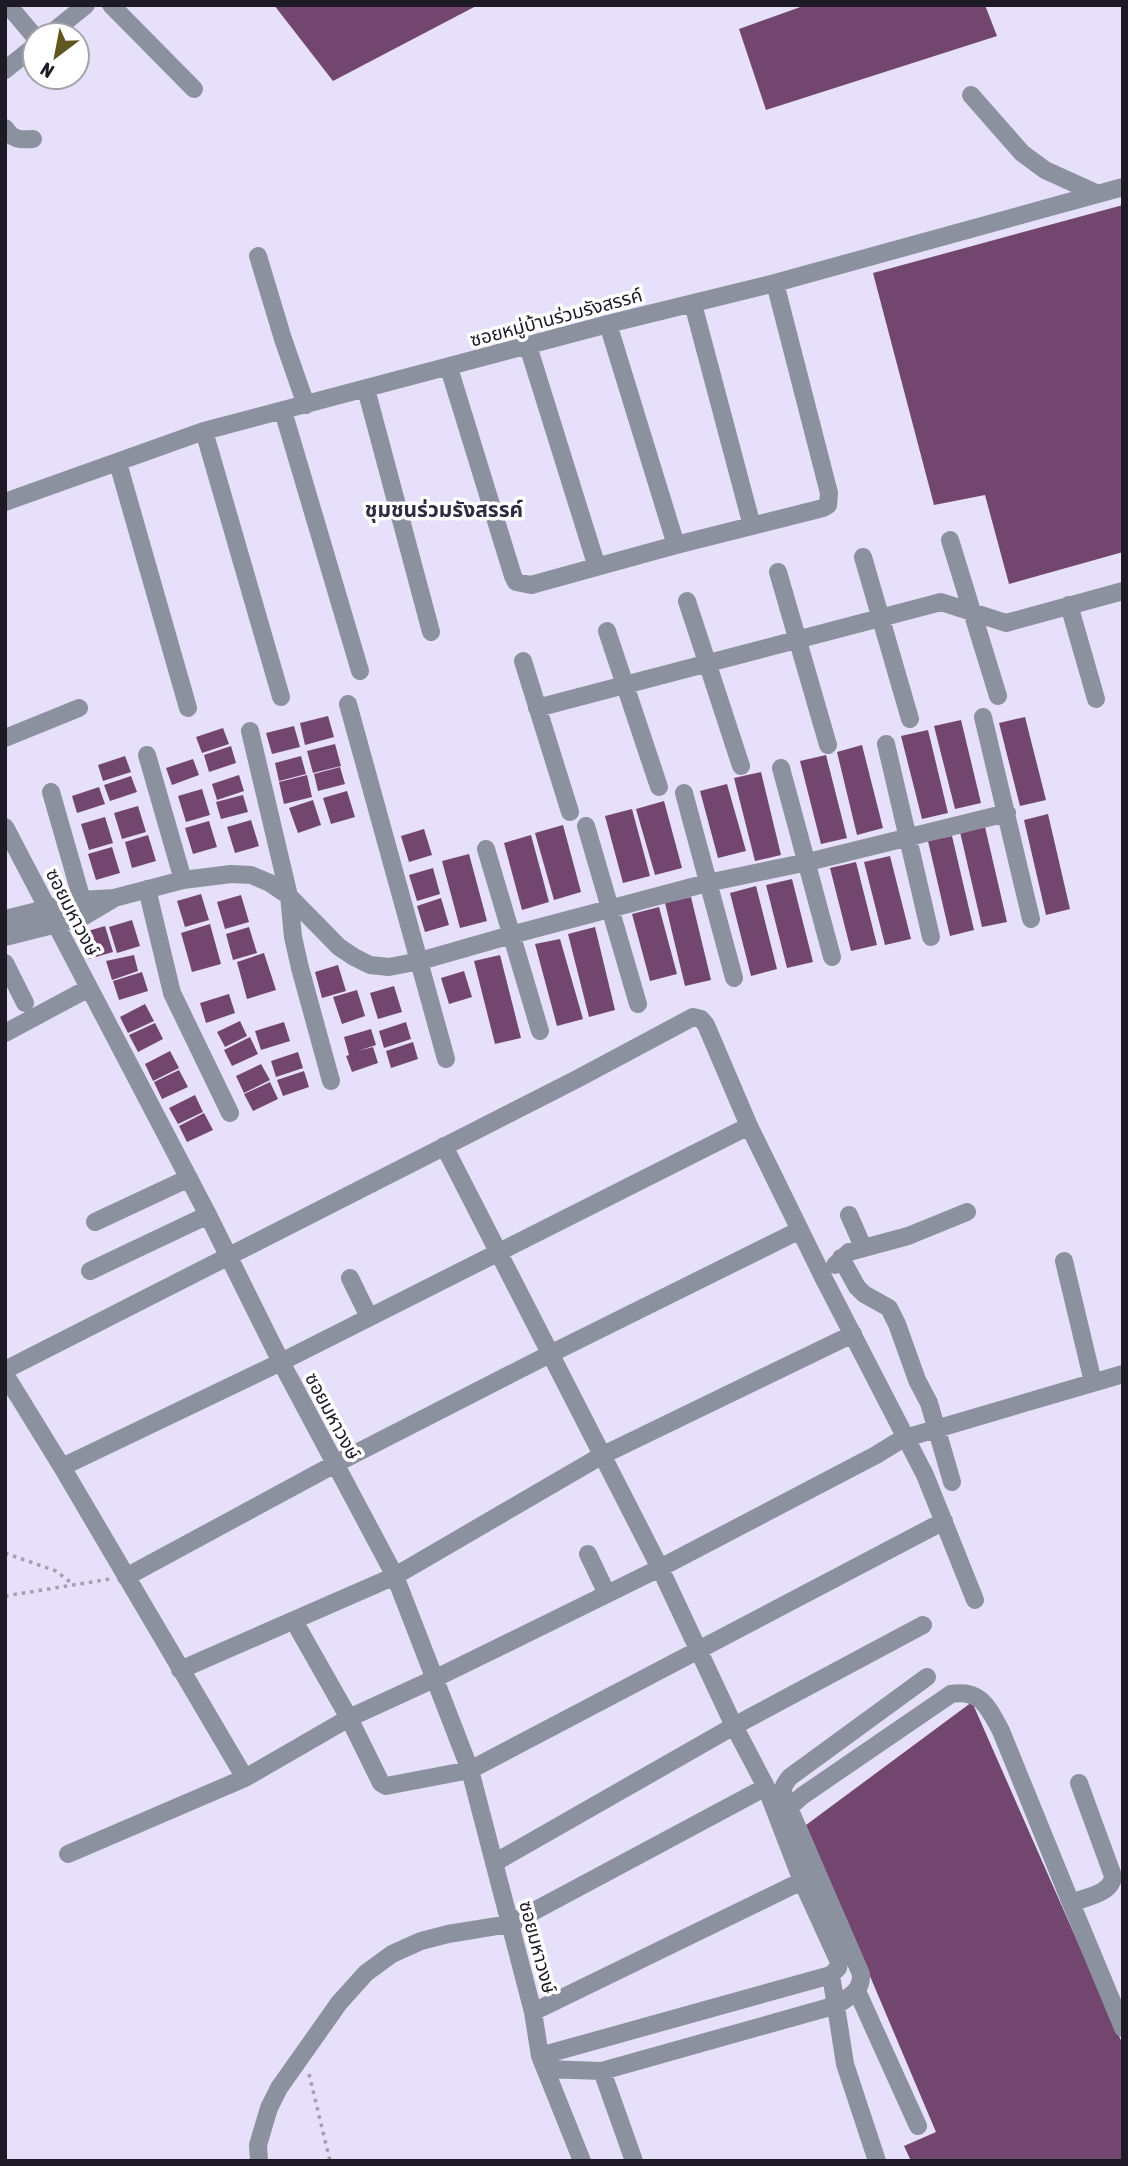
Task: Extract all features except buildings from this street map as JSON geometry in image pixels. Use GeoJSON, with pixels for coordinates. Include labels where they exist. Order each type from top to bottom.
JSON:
{"type":"FeatureCollection","features":[{"type":"Feature","properties":{"kind":"street"},"geometry":{"type":"LineString","coordinates":[[8,5],[22,21]]}},
{"type":"Feature","properties":{"kind":"street"},"geometry":{"type":"LineString","coordinates":[[66,21],[86,5]]}},
{"type":"Feature","properties":{"kind":"street"},"geometry":{"type":"LineString","coordinates":[[111,5],[194,89]]}},
{"type":"Feature","properties":{"kind":"street"},"geometry":{"type":"LineString","coordinates":[[5,70],[21,57]]}},
{"type":"Feature","properties":{"kind":"street"},"geometry":{"type":"LineString","coordinates":[[971,95],[1022,153],[1045,170],[1098,194]]}},
{"type":"Feature","properties":{"kind":"street"},"geometry":{"type":"LineString","coordinates":[[5,128],[17,140],[33,139]]}},
{"type":"Feature","properties":{"kind":"street","name":"ซอยหมู่บ้านร่วมรังสรรค์"},"geometry":{"type":"LineString","coordinates":[[5,502],[204,431],[608,324],[775,283],[1123,187]]}},
{"type":"Feature","properties":{"kind":"street"},"geometry":{"type":"LineString","coordinates":[[258,256],[306,405]]}},
{"type":"Feature","properties":{"kind":"street"},"geometry":{"type":"LineString","coordinates":[[449,368],[513,576],[516,582],[531,585],[828,505],[830,499],[775,283]]}},
{"type":"Feature","properties":{"kind":"street"},"geometry":{"type":"LineString","coordinates":[[693,303],[752,526]]}},
{"type":"Feature","properties":{"kind":"street"},"geometry":{"type":"LineString","coordinates":[[608,324],[676,545]]}},
{"type":"Feature","properties":{"kind":"street"},"geometry":{"type":"LineString","coordinates":[[528,346],[597,567]]}},
{"type":"Feature","properties":{"kind":"street"},"geometry":{"type":"LineString","coordinates":[[366,389],[431,632]]}},
{"type":"Feature","properties":{"kind":"street"},"geometry":{"type":"LineString","coordinates":[[283,411],[360,671]]}},
{"type":"Feature","properties":{"kind":"street"},"geometry":{"type":"LineString","coordinates":[[204,431],[281,696]]}},
{"type":"Feature","properties":{"kind":"street"},"geometry":{"type":"LineString","coordinates":[[118,463],[188,708]]}},
{"type":"Feature","properties":{"kind":"street"},"geometry":{"type":"LineString","coordinates":[[950,540],[998,696]]}},
{"type":"Feature","properties":{"kind":"street"},"geometry":{"type":"LineString","coordinates":[[863,557],[910,719]]}},
{"type":"Feature","properties":{"kind":"street"},"geometry":{"type":"LineString","coordinates":[[778,572],[828,745]]}},
{"type":"Feature","properties":{"kind":"street"},"geometry":{"type":"LineString","coordinates":[[537,708],[941,602],[1006,623],[1123,590]]}},
{"type":"Feature","properties":{"kind":"street"},"geometry":{"type":"LineString","coordinates":[[687,601],[741,766]]}},
{"type":"Feature","properties":{"kind":"street"},"geometry":{"type":"LineString","coordinates":[[1069,606],[1096,699]]}},
{"type":"Feature","properties":{"kind":"street"},"geometry":{"type":"LineString","coordinates":[[607,631],[659,787]]}},
{"type":"Feature","properties":{"kind":"street"},"geometry":{"type":"LineString","coordinates":[[523,661],[570,812]]}},
{"type":"Feature","properties":{"kind":"street"},"geometry":{"type":"LineString","coordinates":[[348,704],[446,1059]]}},
{"type":"Feature","properties":{"kind":"street"},"geometry":{"type":"LineString","coordinates":[[5,738],[79,708]]}},
{"type":"Feature","properties":{"kind":"street"},"geometry":{"type":"LineString","coordinates":[[983,717],[1031,919]]}},
{"type":"Feature","properties":{"kind":"street"},"geometry":{"type":"LineString","coordinates":[[250,731],[289,896],[293,937],[300,968],[331,1081]]}},
{"type":"Feature","properties":{"kind":"street"},"geometry":{"type":"LineString","coordinates":[[886,744],[931,937]]}},
{"type":"Feature","properties":{"kind":"street"},"geometry":{"type":"LineString","coordinates":[[147,755],[183,880]]}},
{"type":"Feature","properties":{"kind":"street"},"geometry":{"type":"LineString","coordinates":[[781,768],[832,957]]}},
{"type":"Feature","properties":{"kind":"street"},"geometry":{"type":"LineString","coordinates":[[51,792],[82,900]]}},
{"type":"Feature","properties":{"kind":"street"},"geometry":{"type":"LineString","coordinates":[[684,793],[734,978]]}},
{"type":"Feature","properties":{"kind":"street"},"geometry":{"type":"LineString","coordinates":[[5,937],[21,935],[82,900],[114,898],[183,880],[231,874],[251,875],[270,883],[289,896],[339,947],[354,957],[370,965],[389,967],[707,883],[808,862],[1007,813]]}},
{"type":"Feature","properties":{"kind":"street"},"geometry":{"type":"LineString","coordinates":[[586,826],[638,1004]]}},
{"type":"Feature","properties":{"kind":"street","name":"ซอยมหาวงษ์"},"geometry":{"type":"LineString","coordinates":[[5,827],[189,1178],[281,1362],[395,1576],[470,1770],[533,2012],[543,2063],[582,2161]]}},
{"type":"Feature","properties":{"kind":"street"},"geometry":{"type":"LineString","coordinates":[[486,849],[541,1031]]}},
{"type":"Feature","properties":{"kind":"street"},"geometry":{"type":"LineString","coordinates":[[147,889],[172,993],[230,1113]]}},
{"type":"Feature","properties":{"kind":"street"},"geometry":{"type":"LineString","coordinates":[[5,919],[81,918],[114,898]]}},
{"type":"Feature","properties":{"kind":"street"},"geometry":{"type":"LineString","coordinates":[[5,963],[25,1003]]}},
{"type":"Feature","properties":{"kind":"street"},"geometry":{"type":"LineString","coordinates":[[5,1033],[89,988]]}},
{"type":"Feature","properties":{"kind":"street"},"geometry":{"type":"LineString","coordinates":[[245,1778],[6,1372],[577,1079],[687,1019],[696,1017],[706,1025],[749,1126],[925,1475],[975,1600]]}},
{"type":"Feature","properties":{"kind":"street"},"geometry":{"type":"LineString","coordinates":[[62,1467],[281,1362],[749,1126]]}},
{"type":"Feature","properties":{"kind":"street"},"geometry":{"type":"LineString","coordinates":[[444,1146],[660,1568],[698,1652],[766,1787],[802,1881],[839,1962],[838,1968],[831,1975],[543,2063]]}},
{"type":"Feature","properties":{"kind":"street"},"geometry":{"type":"LineString","coordinates":[[95,1222],[189,1178]]}},
{"type":"Feature","properties":{"kind":"street"},"geometry":{"type":"LineString","coordinates":[[823,1277],[849,1252],[908,1236],[967,1212]]}},
{"type":"Feature","properties":{"kind":"street"},"geometry":{"type":"LineString","coordinates":[[90,1271],[208,1215]]}},
{"type":"Feature","properties":{"kind":"street"},"geometry":{"type":"LineString","coordinates":[[849,1215],[863,1247]]}},
{"type":"Feature","properties":{"kind":"street"},"geometry":{"type":"LineString","coordinates":[[126,1577],[335,1464],[550,1353],[800,1230]]}},
{"type":"Feature","properties":{"kind":"street"},"geometry":{"type":"LineString","coordinates":[[841,1258],[857,1287],[863,1294],[889,1308],[897,1324],[917,1380],[929,1403],[952,1482]]}},
{"type":"Feature","properties":{"kind":"street"},"geometry":{"type":"LineString","coordinates":[[1064,1261],[1093,1382]]}},
{"type":"Feature","properties":{"kind":"street"},"geometry":{"type":"LineString","coordinates":[[350,1278],[369,1317]]}},
{"type":"Feature","properties":{"kind":"street"},"geometry":{"type":"LineString","coordinates":[[180,1670],[395,1576],[601,1456],[853,1334]]}},
{"type":"Feature","properties":{"kind":"street"},"geometry":{"type":"LineString","coordinates":[[68,1854],[245,1778],[349,1718],[660,1568],[904,1438],[1123,1374]]}},
{"type":"Feature","properties":{"kind":"street"},"geometry":{"type":"LineString","coordinates":[[294,1621],[349,1718],[381,1783],[386,1786],[470,1770],[942,1522]]}},
{"type":"Feature","properties":{"kind":"street"},"geometry":{"type":"LineString","coordinates":[[588,1554],[607,1594]]}},
{"type":"Feature","properties":{"kind":"street"},"geometry":{"type":"LineString","coordinates":[[494,1863],[734,1726],[923,1625]]}},
{"type":"Feature","properties":{"kind":"street"},"geometry":{"type":"LineString","coordinates":[[543,2063],[602,2071],[837,2005],[857,1991],[862,1984],[861,1973],[782,1792],[783,1785],[790,1777],[927,1677]]}},
{"type":"Feature","properties":{"kind":"street"},"geometry":{"type":"LineString","coordinates":[[789,1808],[802,1796],[951,1694],[965,1692],[979,1698],[989,1709],[1001,1731],[1075,1901],[1123,2028]]}},
{"type":"Feature","properties":{"kind":"street"},"geometry":{"type":"LineString","coordinates":[[1075,1901],[1108,1888],[1112,1882],[1079,1783]]}},
{"type":"Feature","properties":{"kind":"street"},"geometry":{"type":"LineString","coordinates":[[259,2161],[258,2145],[269,2108],[279,2088],[348,1993],[366,1973],[392,1954],[421,1941],[510,1924],[766,1787]]}},
{"type":"Feature","properties":{"kind":"street"},"geometry":{"type":"LineString","coordinates":[[533,2012],[802,1881]]}},
{"type":"Feature","properties":{"kind":"street"},"geometry":{"type":"LineString","coordinates":[[831,1975],[845,2064],[877,2161]]}},
{"type":"Feature","properties":{"kind":"street"},"geometry":{"type":"LineString","coordinates":[[857,1991],[918,2126]]}},
{"type":"Feature","properties":{"kind":"street"},"geometry":{"type":"LineString","coordinates":[[602,2071],[634,2161]]}},
{"type":"Feature","properties":{"kind":"path"},"geometry":{"type":"LineString","coordinates":[[5,1553],[56,1571],[74,1585]]}},
{"type":"Feature","properties":{"kind":"path"},"geometry":{"type":"LineString","coordinates":[[5,1596],[126,1577]]}},
{"type":"Feature","properties":{"kind":"path"},"geometry":{"type":"LineString","coordinates":[[303,2053],[330,2161]]}},
{"type":"Feature","properties":{"kind":"district","name":"ชุมชนร่วมรังสรรค์"},"geometry":{"type":"Point","coordinates":[444,509]}}]}
